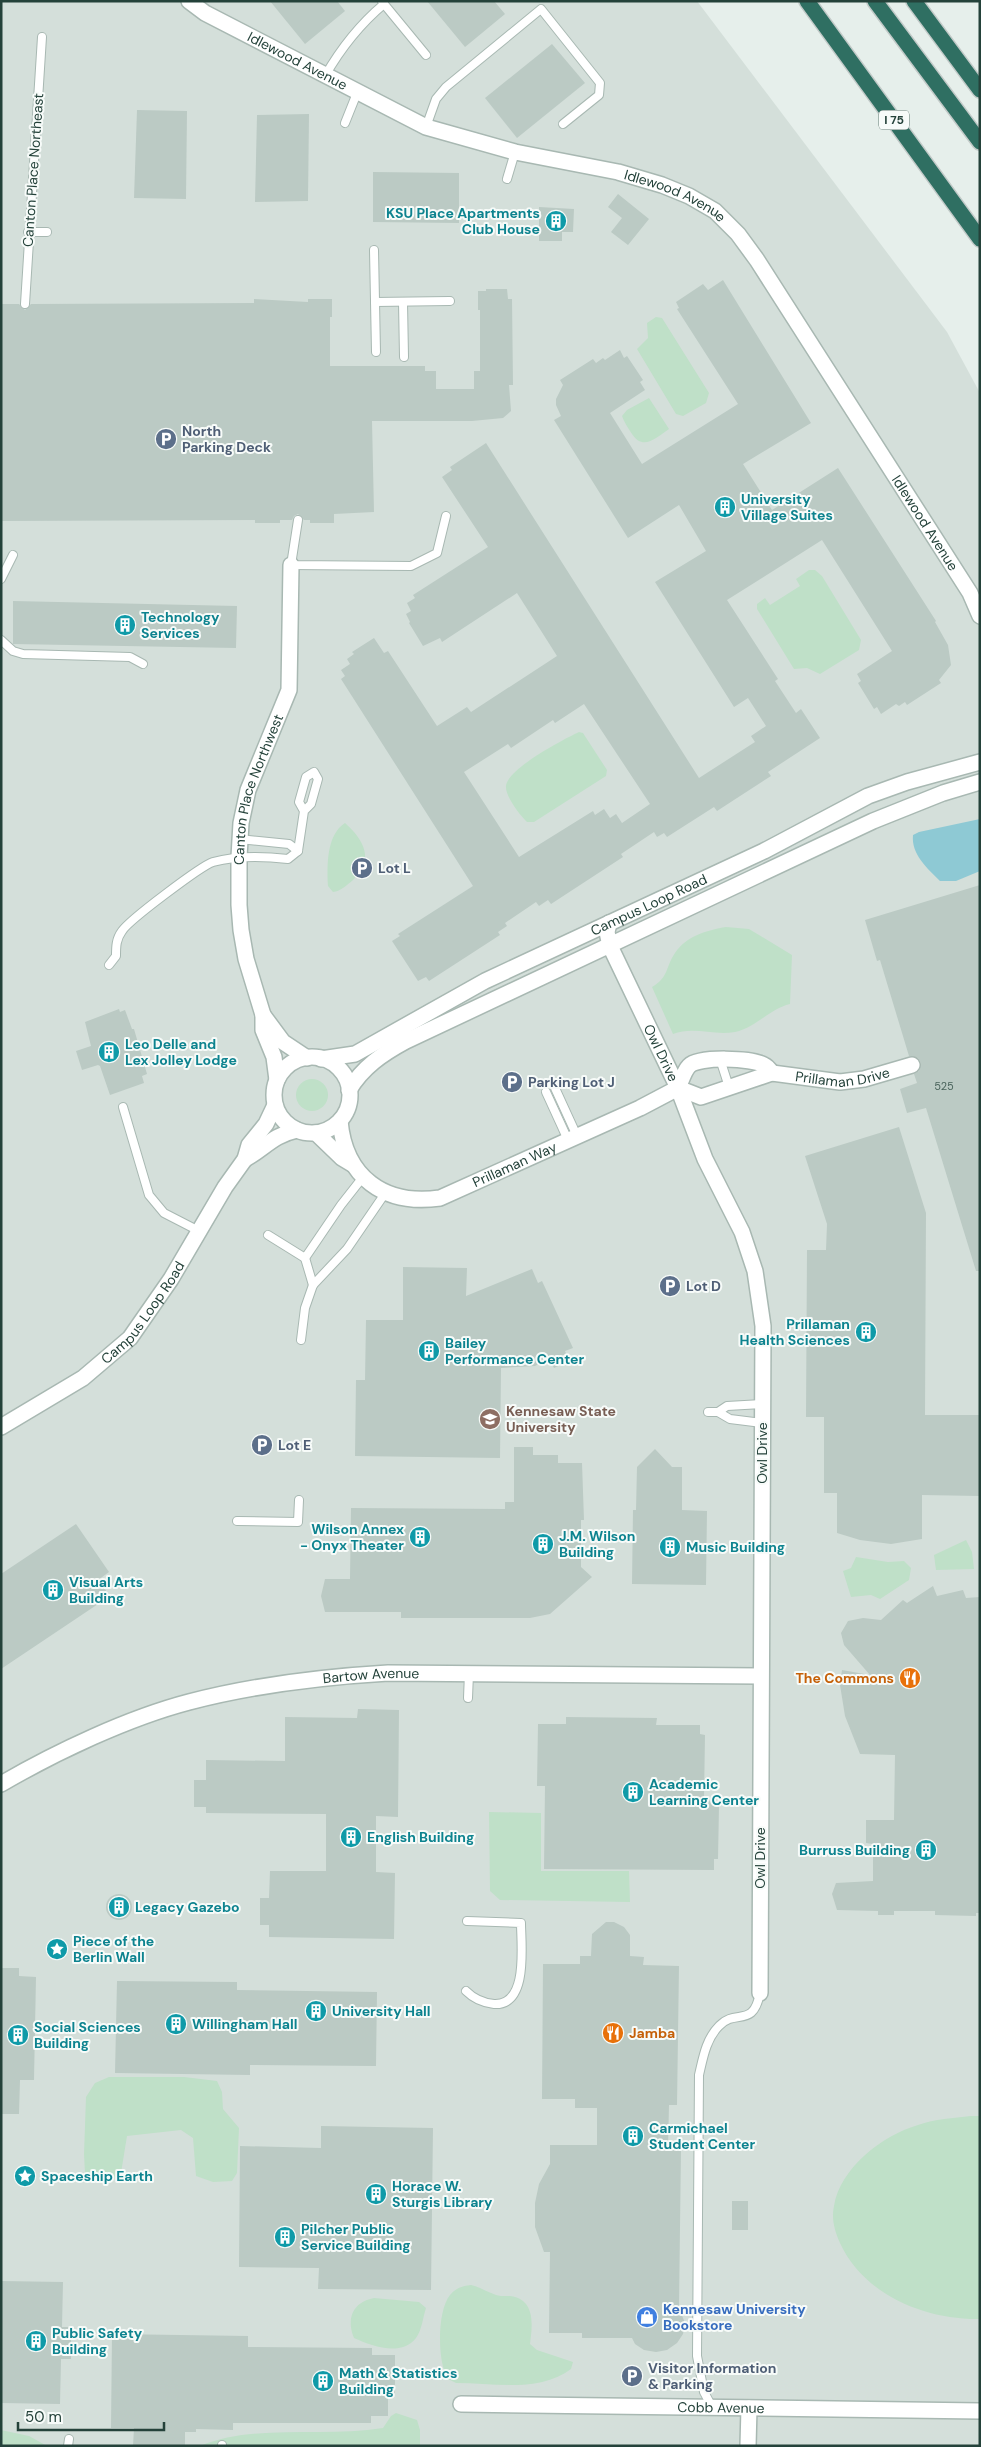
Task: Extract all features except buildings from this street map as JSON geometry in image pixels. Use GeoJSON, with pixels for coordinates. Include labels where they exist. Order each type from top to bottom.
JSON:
{"type":"FeatureCollection","features":[{"type":"Feature","properties":{"kind":"highway","name":"I 75"},"geometry":{"type":"LineString","coordinates":[[808,1],[980,239]]}},
{"type":"Feature","properties":{"kind":"highway"},"geometry":{"type":"LineString","coordinates":[[876,1],[980,142]]}},
{"type":"Feature","properties":{"kind":"highway"},"geometry":{"type":"LineString","coordinates":[[914,1],[980,90]]}},
{"type":"Feature","properties":{"kind":"street","name":"Idlewood Avenue"},"geometry":{"type":"LineString","coordinates":[[189,1],[205,13],[426,127],[515,152],[618,172],[662,185],[689,196],[715,211],[738,234],[757,260],[970,593],[980,616]]}},
{"type":"Feature","properties":{"kind":"street","name":"Canton Place Northwest"},"geometry":{"type":"LineString","coordinates":[[277,1080],[276,1067],[264,1030],[263,1015],[246,959],[241,930],[239,839],[251,781],[289,690],[291,565]]}},
{"type":"Feature","properties":{"kind":"street","name":"Campus Loop Road"},"geometry":{"type":"LineString","coordinates":[[314,1058],[355,1054],[478,985],[764,851],[868,796],[915,779],[980,762]]}},
{"type":"Feature","properties":{"kind":"street","name":"Campus Loop Road"},"geometry":{"type":"LineString","coordinates":[[349,1090],[372,1062],[406,1041],[873,821],[944,793],[980,782]]}},
{"type":"Feature","properties":{"kind":"street"},"geometry":{"type":"LineString","coordinates":[[609,923],[607,932],[610,946]]}},
{"type":"Feature","properties":{"kind":"street","name":"Owl Drive"},"geometry":{"type":"LineString","coordinates":[[610,946],[678,1088],[705,1159],[742,1232],[755,1271],[763,1326],[760,1993]]}},
{"type":"Feature","properties":{"kind":"street","name":"Canton Place Northwest"},"geometry":{"type":"LineString","coordinates":[[263,1015],[284,1042],[314,1058]]}},
{"type":"Feature","properties":{"kind":"street"},"geometry":{"type":"LineString","coordinates":[[314,1058],[339,1070],[346,1079],[349,1090],[349,1101],[340,1120],[325,1131],[316,1133],[297,1130],[283,1120],[275,1105],[274,1097],[277,1080],[289,1065],[314,1058]]}},
{"type":"Feature","properties":{"kind":"street","name":"Prillaman Drive"},"geometry":{"type":"LineString","coordinates":[[772,1073],[763,1064],[720,1059],[689,1066],[678,1088],[701,1098],[772,1073],[840,1082],[864,1079],[912,1065]]}},
{"type":"Feature","properties":{"kind":"street","name":"Prillaman Way"},"geometry":{"type":"LineString","coordinates":[[316,1133],[342,1158],[352,1164],[363,1177],[386,1192],[418,1199],[440,1198],[640,1108],[678,1088]]}},
{"type":"Feature","properties":{"kind":"street","name":"Campus Loop Road"},"geometry":{"type":"LineString","coordinates":[[1,1427],[83,1378],[130,1338],[152,1310],[245,1159],[249,1145],[266,1124],[275,1105]]}},
{"type":"Feature","properties":{"kind":"street","name":"Prillaman Way"},"geometry":{"type":"LineString","coordinates":[[340,1120],[341,1132],[352,1164]]}},
{"type":"Feature","properties":{"kind":"street","name":"Campus Loop Road"},"geometry":{"type":"LineString","coordinates":[[245,1159],[257,1153],[277,1136],[297,1130]]}},
{"type":"Feature","properties":{"kind":"street","name":"Bartow Avenue"},"geometry":{"type":"LineString","coordinates":[[1,1784],[61,1752],[126,1724],[188,1702],[259,1687],[332,1677],[388,1673],[760,1676]]}},
{"type":"Feature","properties":{"kind":"street","name":"Cobb Avenue"},"geometry":{"type":"LineString","coordinates":[[461,2404],[980,2411]]}},
{"type":"Feature","properties":{"kind":"street"},"geometry":{"type":"LineString","coordinates":[[748,2446],[749,2408]]}},
{"type":"Feature","properties":{"kind":"lane"},"geometry":{"type":"LineString","coordinates":[[535,1],[600,83],[599,95],[563,124]]}},
{"type":"Feature","properties":{"kind":"lane"},"geometry":{"type":"LineString","coordinates":[[325,76],[342,46],[383,3],[426,55]]}},
{"type":"Feature","properties":{"kind":"lane"},"geometry":{"type":"LineString","coordinates":[[426,127],[436,99],[446,86],[541,8]]}},
{"type":"Feature","properties":{"kind":"lane","name":"Canton Place Northeast"},"geometry":{"type":"LineString","coordinates":[[24,304],[42,37]]}},
{"type":"Feature","properties":{"kind":"lane"},"geometry":{"type":"LineString","coordinates":[[345,123],[357,93]]}},
{"type":"Feature","properties":{"kind":"lane"},"geometry":{"type":"LineString","coordinates":[[507,178],[515,152]]}},
{"type":"Feature","properties":{"kind":"lane"},"geometry":{"type":"LineString","coordinates":[[28,232],[47,232]]}},
{"type":"Feature","properties":{"kind":"lane"},"geometry":{"type":"LineString","coordinates":[[374,250],[376,352]]}},
{"type":"Feature","properties":{"kind":"lane"},"geometry":{"type":"LineString","coordinates":[[375,302],[450,301]]}},
{"type":"Feature","properties":{"kind":"lane"},"geometry":{"type":"LineString","coordinates":[[403,302],[404,357]]}},
{"type":"Feature","properties":{"kind":"lane"},"geometry":{"type":"LineString","coordinates":[[298,520],[291,565],[411,566],[437,553],[446,516]]}},
{"type":"Feature","properties":{"kind":"lane"},"geometry":{"type":"LineString","coordinates":[[1,579],[14,555]]}},
{"type":"Feature","properties":{"kind":"lane"},"geometry":{"type":"LineString","coordinates":[[1,640],[13,650],[23,654],[130,657],[143,664]]}},
{"type":"Feature","properties":{"kind":"lane"},"geometry":{"type":"LineString","coordinates":[[109,965],[116,956],[116,945],[122,930],[139,913],[210,863],[239,857],[266,856],[288,858],[298,851],[304,811],[311,804],[318,779],[314,772],[306,777],[299,802],[304,811]]}},
{"type":"Feature","properties":{"kind":"lane"},"geometry":{"type":"LineString","coordinates":[[239,839],[289,844],[298,851]]}},
{"type":"Feature","properties":{"kind":"lane"},"geometry":{"type":"LineString","coordinates":[[720,1059],[729,1087]]}},
{"type":"Feature","properties":{"kind":"lane"},"geometry":{"type":"LineString","coordinates":[[555,1088],[572,1138]]}},
{"type":"Feature","properties":{"kind":"lane"},"geometry":{"type":"LineString","coordinates":[[546,1092],[572,1138]]}},
{"type":"Feature","properties":{"kind":"lane"},"geometry":{"type":"LineString","coordinates":[[123,1107],[149,1195],[164,1213],[199,1231]]}},
{"type":"Feature","properties":{"kind":"lane"},"geometry":{"type":"LineString","coordinates":[[305,1258],[341,1205],[363,1177]]}},
{"type":"Feature","properties":{"kind":"lane"},"geometry":{"type":"LineString","coordinates":[[301,1340],[305,1308],[313,1285],[346,1249],[386,1192]]}},
{"type":"Feature","properties":{"kind":"lane"},"geometry":{"type":"LineString","coordinates":[[268,1235],[305,1258],[313,1285]]}},
{"type":"Feature","properties":{"kind":"lane"},"geometry":{"type":"LineString","coordinates":[[718,1412],[727,1406],[762,1404]]}},
{"type":"Feature","properties":{"kind":"lane"},"geometry":{"type":"LineString","coordinates":[[708,1412],[718,1412],[730,1419],[762,1423]]}},
{"type":"Feature","properties":{"kind":"lane"},"geometry":{"type":"LineString","coordinates":[[237,1521],[298,1522],[299,1500]]}},
{"type":"Feature","properties":{"kind":"lane"},"geometry":{"type":"LineString","coordinates":[[468,1698],[469,1673]]}},
{"type":"Feature","properties":{"kind":"lane"},"geometry":{"type":"LineString","coordinates":[[466,1991],[484,2002],[497,2004],[508,2000],[514,1994],[521,1970],[520,1923],[467,1922]]}},
{"type":"Feature","properties":{"kind":"lane"},"geometry":{"type":"LineString","coordinates":[[712,2407],[704,2392],[697,2356],[699,2075],[705,2048],[719,2024],[750,2014],[757,2008],[760,1993]]}},
{"type":"Feature","properties":{"kind":"shaded area","name":"Kennesaw State University"},"geometry":{"type":"Polygon","coordinates":[[[1,1],[697,1],[947,332],[980,393],[980,2446],[1,2446],[1,1]]]}},
{"type":"Feature","properties":{"kind":"green space"},"geometry":{"type":"Polygon","coordinates":[[[656,317],[662,318],[709,393],[706,403],[683,416],[676,414],[637,349],[648,338],[647,323],[656,317]]]}},
{"type":"Feature","properties":{"kind":"green space"},"geometry":{"type":"Polygon","coordinates":[[[649,398],[669,429],[650,441],[641,442],[632,434],[622,416],[627,410],[649,398]]]}},
{"type":"Feature","properties":{"kind":"green space"},"geometry":{"type":"Polygon","coordinates":[[[809,570],[815,570],[822,576],[861,640],[859,650],[820,674],[807,668],[794,669],[757,609],[757,604],[765,598],[770,605],[800,586],[796,579],[809,570]]]}},
{"type":"Feature","properties":{"kind":"green space"},"geometry":{"type":"Polygon","coordinates":[[[579,732],[583,733],[607,770],[606,776],[534,822],[527,822],[510,800],[506,790],[509,779],[516,771],[537,755],[579,732]]]}},
{"type":"Feature","properties":{"kind":"green space"},"geometry":{"type":"Polygon","coordinates":[[[345,823],[362,843],[365,858],[364,865],[360,873],[353,880],[341,889],[333,892],[328,886],[329,852],[334,835],[345,823]]]}},
{"type":"Feature","properties":{"kind":"green space"},"geometry":{"type":"Polygon","coordinates":[[[726,927],[749,929],[792,955],[790,1004],[782,1006],[743,1030],[727,1033],[688,1031],[673,1034],[652,987],[664,976],[675,953],[685,942],[705,932],[726,927]]]}},
{"type":"Feature","properties":{"kind":"green space"},"geometry":{"type":"Polygon","coordinates":[[[312,1079],[318,1080],[323,1084],[327,1089],[327,1101],[323,1106],[318,1110],[312,1111],[306,1110],[301,1106],[297,1101],[296,1095],[297,1089],[301,1084],[306,1080],[312,1079]]]}},
{"type":"Feature","properties":{"kind":"green space"},"geometry":{"type":"Polygon","coordinates":[[[966,1540],[972,1552],[974,1569],[936,1570],[934,1555],[966,1540]]]}},
{"type":"Feature","properties":{"kind":"green space"},"geometry":{"type":"Polygon","coordinates":[[[856,1557],[888,1562],[904,1561],[911,1568],[909,1580],[880,1599],[871,1595],[851,1597],[843,1571],[851,1568],[856,1557]]]}},
{"type":"Feature","properties":{"kind":"green space"},"geometry":{"type":"Polygon","coordinates":[[[489,1812],[541,1813],[541,1871],[629,1871],[630,1902],[500,1900],[490,1891],[489,1812]]]}},
{"type":"Feature","properties":{"kind":"green space"},"geometry":{"type":"Polygon","coordinates":[[[109,2077],[184,2077],[217,2081],[222,2092],[223,2109],[239,2128],[237,2173],[232,2181],[213,2182],[196,2176],[193,2138],[181,2130],[127,2136],[121,2173],[112,2181],[96,2179],[85,2173],[86,2097],[95,2083],[109,2077]]]}},
{"type":"Feature","properties":{"kind":"green space"},"geometry":{"type":"Polygon","coordinates":[[[980,2116],[980,2319],[938,2315],[898,2301],[880,2290],[864,2277],[851,2261],[838,2239],[833,2216],[838,2192],[845,2179],[854,2166],[878,2145],[905,2130],[924,2123],[980,2116]]]}},
{"type":"Feature","properties":{"kind":"green space"},"geometry":{"type":"Polygon","coordinates":[[[471,2285],[496,2295],[513,2296],[522,2300],[530,2310],[532,2324],[530,2344],[537,2350],[573,2362],[571,2369],[545,2381],[531,2384],[456,2383],[448,2379],[444,2371],[440,2349],[443,2312],[452,2293],[459,2288],[471,2285]]]}},
{"type":"Feature","properties":{"kind":"green space"},"geometry":{"type":"Polygon","coordinates":[[[374,2298],[419,2302],[426,2308],[420,2331],[410,2344],[403,2347],[386,2348],[354,2338],[351,2324],[353,2312],[361,2303],[374,2298]]]}},
{"type":"Feature","properties":{"kind":"green space"},"geometry":{"type":"Polygon","coordinates":[[[396,2413],[417,2420],[420,2430],[420,2446],[200,2446],[244,2435],[360,2431],[383,2428],[391,2416],[396,2413]]]}},
{"type":"Feature","properties":{"kind":"green space"},"geometry":{"type":"Polygon","coordinates":[[[1,2430],[29,2436],[47,2446],[1,2446],[1,2430]]]}},
{"type":"Feature","properties":{"kind":"water"},"geometry":{"type":"Polygon","coordinates":[[[980,819],[980,871],[956,881],[940,881],[925,866],[917,854],[913,835],[919,832],[980,819]]]}},
{"type":"Feature","properties":{"kind":"place","name":"KSU Place Apartments Club House"},"geometry":{"type":"Point","coordinates":[556,221]}},
{"type":"Feature","properties":{"kind":"place","name":"North Parking Deck"},"geometry":{"type":"Point","coordinates":[166,439]}},
{"type":"Feature","properties":{"kind":"place","name":"University Village Suites"},"geometry":{"type":"Point","coordinates":[725,507]}},
{"type":"Feature","properties":{"kind":"place","name":"Technology Services"},"geometry":{"type":"Point","coordinates":[125,625]}},
{"type":"Feature","properties":{"kind":"place","name":"Lot L"},"geometry":{"type":"Point","coordinates":[362,868]}},
{"type":"Feature","properties":{"kind":"place","name":"Leo Delle and Lex Jolley Lodge"},"geometry":{"type":"Point","coordinates":[109,1052]}},
{"type":"Feature","properties":{"kind":"place","name":"Parking Lot J"},"geometry":{"type":"Point","coordinates":[512,1082]}},
{"type":"Feature","properties":{"kind":"place","name":"Lot D"},"geometry":{"type":"Point","coordinates":[670,1286]}},
{"type":"Feature","properties":{"kind":"place","name":"Prillaman Health Sciences"},"geometry":{"type":"Point","coordinates":[866,1332]}},
{"type":"Feature","properties":{"kind":"place","name":"Bailey Performance Center"},"geometry":{"type":"Point","coordinates":[429,1351]}},
{"type":"Feature","properties":{"kind":"place","name":"Kennesaw State University"},"geometry":{"type":"Point","coordinates":[490,1419]}},
{"type":"Feature","properties":{"kind":"place","name":"Lot E"},"geometry":{"type":"Point","coordinates":[262,1445]}},
{"type":"Feature","properties":{"kind":"place","name":"Wilson Annex - Onyx Theater"},"geometry":{"type":"Point","coordinates":[420,1537]}},
{"type":"Feature","properties":{"kind":"place","name":"J.M. Wilson Building"},"geometry":{"type":"Point","coordinates":[543,1544]}},
{"type":"Feature","properties":{"kind":"place","name":"Music Building"},"geometry":{"type":"Point","coordinates":[670,1547]}},
{"type":"Feature","properties":{"kind":"place","name":"Visual Arts Building"},"geometry":{"type":"Point","coordinates":[53,1590]}},
{"type":"Feature","properties":{"kind":"place","name":"The Commons"},"geometry":{"type":"Point","coordinates":[910,1678]}},
{"type":"Feature","properties":{"kind":"place","name":"Academic Learning Center"},"geometry":{"type":"Point","coordinates":[633,1792]}},
{"type":"Feature","properties":{"kind":"place","name":"English Building"},"geometry":{"type":"Point","coordinates":[351,1837]}},
{"type":"Feature","properties":{"kind":"place","name":"Burruss Building"},"geometry":{"type":"Point","coordinates":[926,1850]}},
{"type":"Feature","properties":{"kind":"place","name":"Legacy Gazebo"},"geometry":{"type":"Point","coordinates":[119,1907]}},
{"type":"Feature","properties":{"kind":"place","name":"Piece of the Berlin Wall"},"geometry":{"type":"Point","coordinates":[57,1949]}},
{"type":"Feature","properties":{"kind":"place","name":"University Hall"},"geometry":{"type":"Point","coordinates":[316,2011]}},
{"type":"Feature","properties":{"kind":"place","name":"Willingham Hall"},"geometry":{"type":"Point","coordinates":[176,2024]}},
{"type":"Feature","properties":{"kind":"place","name":"Jamba"},"geometry":{"type":"Point","coordinates":[613,2033]}},
{"type":"Feature","properties":{"kind":"place","name":"Social Sciences Building"},"geometry":{"type":"Point","coordinates":[18,2035]}},
{"type":"Feature","properties":{"kind":"place","name":"Carmichael Student Center"},"geometry":{"type":"Point","coordinates":[633,2136]}},
{"type":"Feature","properties":{"kind":"place","name":"Spaceship Earth"},"geometry":{"type":"Point","coordinates":[25,2176]}},
{"type":"Feature","properties":{"kind":"place","name":"Horace W. Sturgis Library"},"geometry":{"type":"Point","coordinates":[376,2194]}},
{"type":"Feature","properties":{"kind":"place","name":"Pilcher Public Service Building"},"geometry":{"type":"Point","coordinates":[285,2237]}},
{"type":"Feature","properties":{"kind":"place","name":"Kennesaw University Bookstore"},"geometry":{"type":"Point","coordinates":[647,2317]}},
{"type":"Feature","properties":{"kind":"place","name":"Public Safety Building"},"geometry":{"type":"Point","coordinates":[36,2341]}},
{"type":"Feature","properties":{"kind":"place","name":"Visitor Information & Parking"},"geometry":{"type":"Point","coordinates":[632,2376]}},
{"type":"Feature","properties":{"kind":"place","name":"Math & Statistics Building"},"geometry":{"type":"Point","coordinates":[323,2381]}}]}
